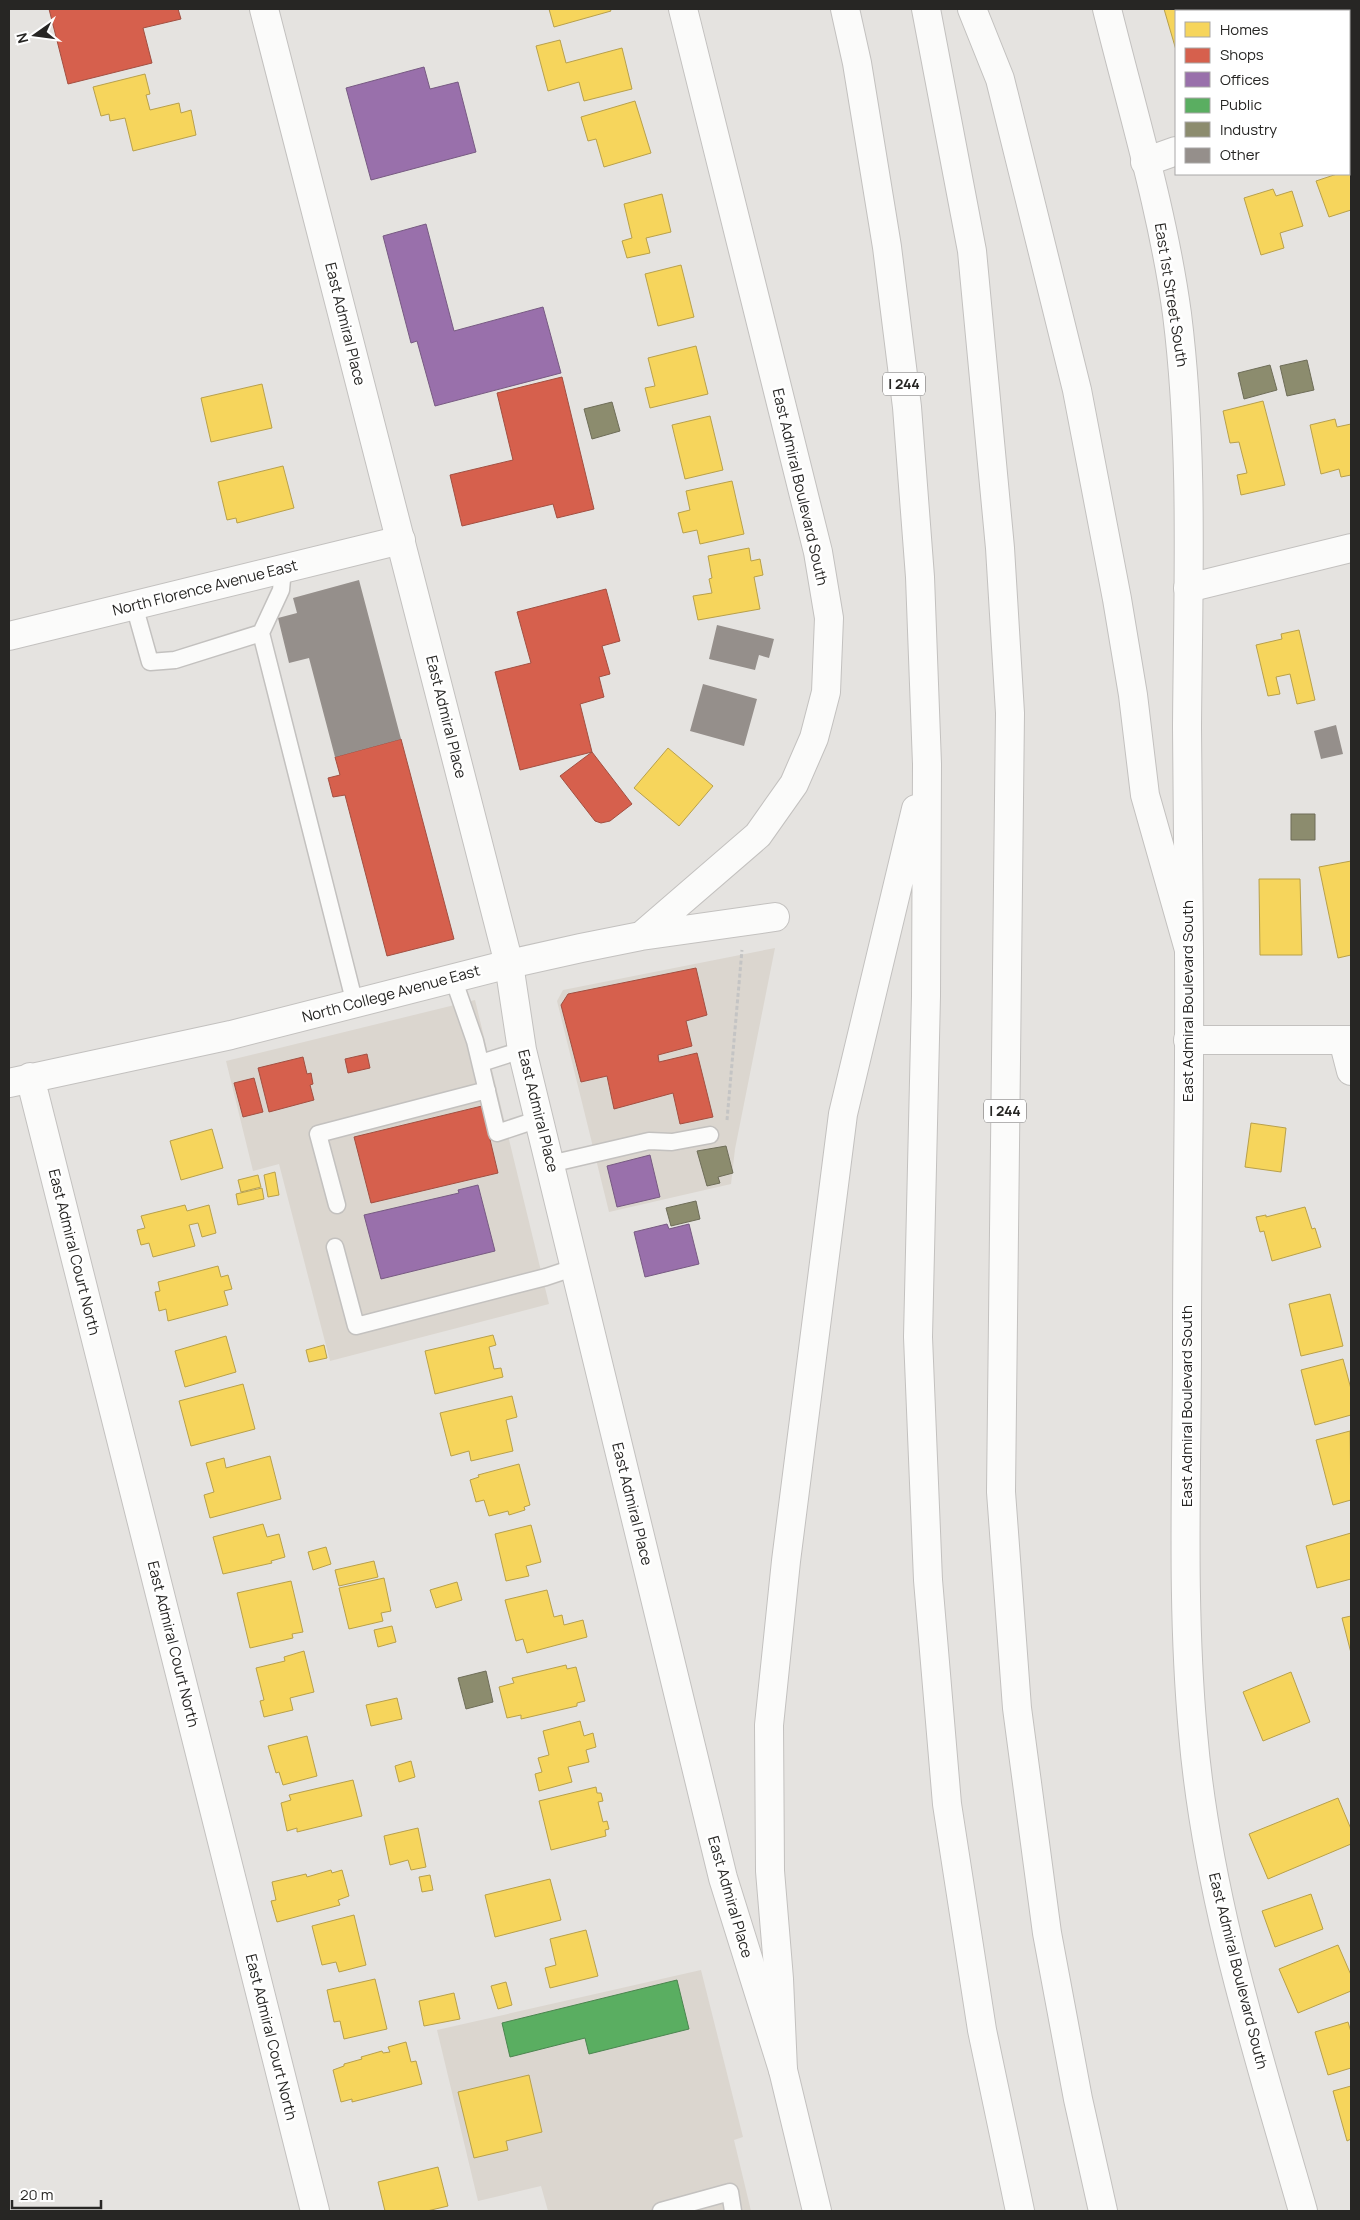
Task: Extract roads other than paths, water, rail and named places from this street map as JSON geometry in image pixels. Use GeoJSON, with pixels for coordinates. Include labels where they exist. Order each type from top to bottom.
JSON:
{"type":"FeatureCollection","features":[{"type":"Feature","properties":{"kind":"main road","name":"East Admiral Place"},"geometry":{"type":"LineString","coordinates":[[264,9],[509,964],[522,1050],[576,1267],[722,1878],[783,2070],[817,2211]]}},
{"type":"Feature","properties":{"kind":"main road","name":"East Admiral Boulevard South"},"geometry":{"type":"LineString","coordinates":[[641,936],[758,835],[794,784],[814,738],[826,692],[829,618],[818,552],[682,9]]}},
{"type":"Feature","properties":{"kind":"main road","name":"I 244"},"geometry":{"type":"LineString","coordinates":[[845,9],[857,63],[885,238],[907,407],[920,577],[927,764],[926,996],[918,1337],[928,1580],[947,1804],[982,2030],[1020,2211]]}},
{"type":"Feature","properties":{"kind":"main road","name":"I 244"},"geometry":{"type":"LineString","coordinates":[[926,9],[972,251],[1000,548],[1010,713],[1001,1492],[1016,1708],[1047,1933],[1078,2099],[1103,2211]]}},
{"type":"Feature","properties":{"kind":"main road"},"geometry":{"type":"LineString","coordinates":[[972,9],[1000,79],[1077,390],[1117,599],[1133,696],[1145,795],[1190,950]]}},
{"type":"Feature","properties":{"kind":"main road","name":"East 1st Street South"},"geometry":{"type":"LineString","coordinates":[[1107,9],[1165,239],[1177,313],[1182,370],[1188,588]]}},
{"type":"Feature","properties":{"kind":"main road"},"geometry":{"type":"LineString","coordinates":[[1145,162],[1175,151]]}},
{"type":"Feature","properties":{"kind":"main road","name":"North Florence Avenue East"},"geometry":{"type":"LineString","coordinates":[[9,636],[401,540]]}},
{"type":"Feature","properties":{"kind":"main road"},"geometry":{"type":"LineString","coordinates":[[1188,588],[1351,548]]}},
{"type":"Feature","properties":{"kind":"main road","name":"East Admiral Boulevard South"},"geometry":{"type":"LineString","coordinates":[[1188,588],[1187,804],[1190,950],[1188,1040],[1187,1524],[1188,1636],[1193,1732],[1205,1832],[1223,1923],[1304,2211]]}},
{"type":"Feature","properties":{"kind":"main road"},"geometry":{"type":"LineString","coordinates":[[783,2070],[779,1979],[770,1871],[770,1725],[786,1561],[843,1114],[927,764]]}},
{"type":"Feature","properties":{"kind":"main road","name":"North College Avenue East"},"geometry":{"type":"LineString","coordinates":[[20,1080],[230,1035],[509,964],[641,936],[775,917]]}},
{"type":"Feature","properties":{"kind":"main road"},"geometry":{"type":"LineString","coordinates":[[1188,1040],[1347,1040],[1351,1072]]}},
{"type":"Feature","properties":{"kind":"main road","name":"East Admiral Court North"},"geometry":{"type":"LineString","coordinates":[[20,1080],[315,2211]]}},
{"type":"Feature","properties":{"kind":"lane"},"geometry":{"type":"LineString","coordinates":[[283,568],[281,590],[261,633],[355,1004]]}},
{"type":"Feature","properties":{"kind":"lane"},"geometry":{"type":"LineString","coordinates":[[134,605],[150,662],[175,660],[261,633]]}},
{"type":"Feature","properties":{"kind":"lane"},"geometry":{"type":"LineString","coordinates":[[453,978],[475,1041],[498,1134],[539,1118]]}},
{"type":"Feature","properties":{"kind":"lane"},"geometry":{"type":"LineString","coordinates":[[480,1063],[522,1050]]}},
{"type":"Feature","properties":{"kind":"lane"},"geometry":{"type":"LineString","coordinates":[[336,1205],[318,1134],[487,1090]]}},
{"type":"Feature","properties":{"kind":"lane"},"geometry":{"type":"LineString","coordinates":[[550,1164],[649,1141],[672,1142],[710,1136]]}},
{"type":"Feature","properties":{"kind":"lane"},"geometry":{"type":"LineString","coordinates":[[335,1247],[356,1326],[546,1278],[576,1267]]}},
{"type":"Feature","properties":{"kind":"lane"},"geometry":{"type":"LineString","coordinates":[[661,2211],[730,2192],[733,2211]]}}]}
